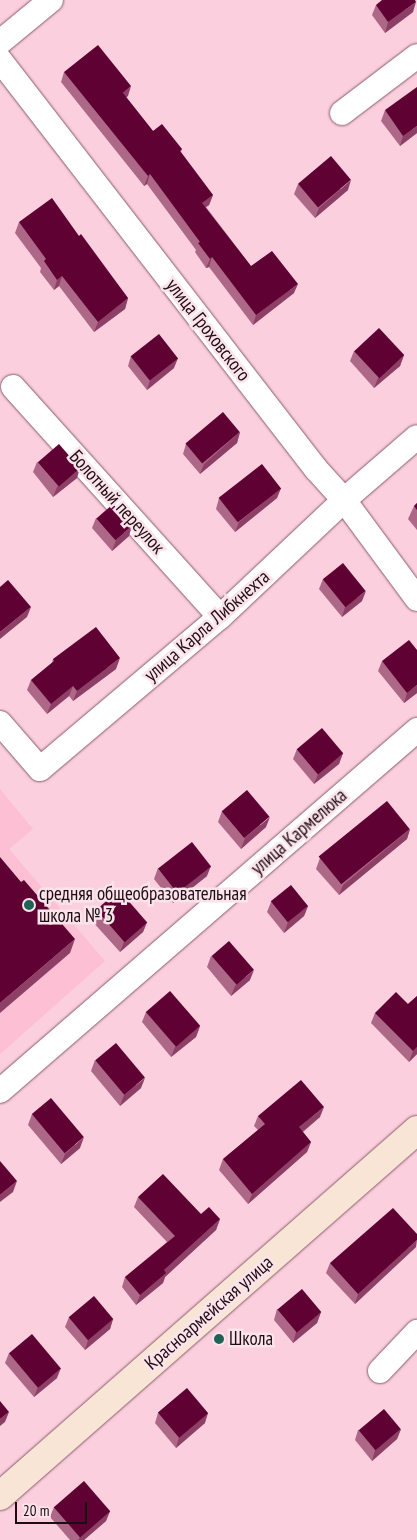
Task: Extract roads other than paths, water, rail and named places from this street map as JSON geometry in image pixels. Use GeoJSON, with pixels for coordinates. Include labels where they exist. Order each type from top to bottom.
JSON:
{"type":"FeatureCollection","features":[{"type":"Feature","properties":{"kind":"main road","name":"Красноармейская улица"},"geometry":{"type":"LineString","coordinates":[[0,1496],[417,1130]]}},
{"type":"Feature","properties":{"kind":"street"},"geometry":{"type":"LineString","coordinates":[[0,42],[51,0]]}},
{"type":"Feature","properties":{"kind":"street"},"geometry":{"type":"LineString","coordinates":[[342,113],[417,56]]}},
{"type":"Feature","properties":{"kind":"street","name":"улица Гроховского"},"geometry":{"type":"LineString","coordinates":[[0,60],[316,469],[344,500],[417,599]]}},
{"type":"Feature","properties":{"kind":"street","name":"Болотный переулок"},"geometry":{"type":"LineString","coordinates":[[13,387],[220,618]]}},
{"type":"Feature","properties":{"kind":"street","name":"улица Карла Либкнехта"},"geometry":{"type":"LineString","coordinates":[[0,723],[40,769],[220,618],[344,500],[417,437]]}},
{"type":"Feature","properties":{"kind":"street","name":"улица Кармелюка"},"geometry":{"type":"LineString","coordinates":[[0,1091],[417,730]]}},
{"type":"Feature","properties":{"kind":"street"},"geometry":{"type":"LineString","coordinates":[[380,1371],[417,1332]]}},
{"type":"Feature","properties":{"kind":"place","name":"средняя общеобразовательная школа № 3"},"geometry":{"type":"Point","coordinates":[29,905]}},
{"type":"Feature","properties":{"kind":"place","name":"Школа"},"geometry":{"type":"Point","coordinates":[219,1339]}}]}
